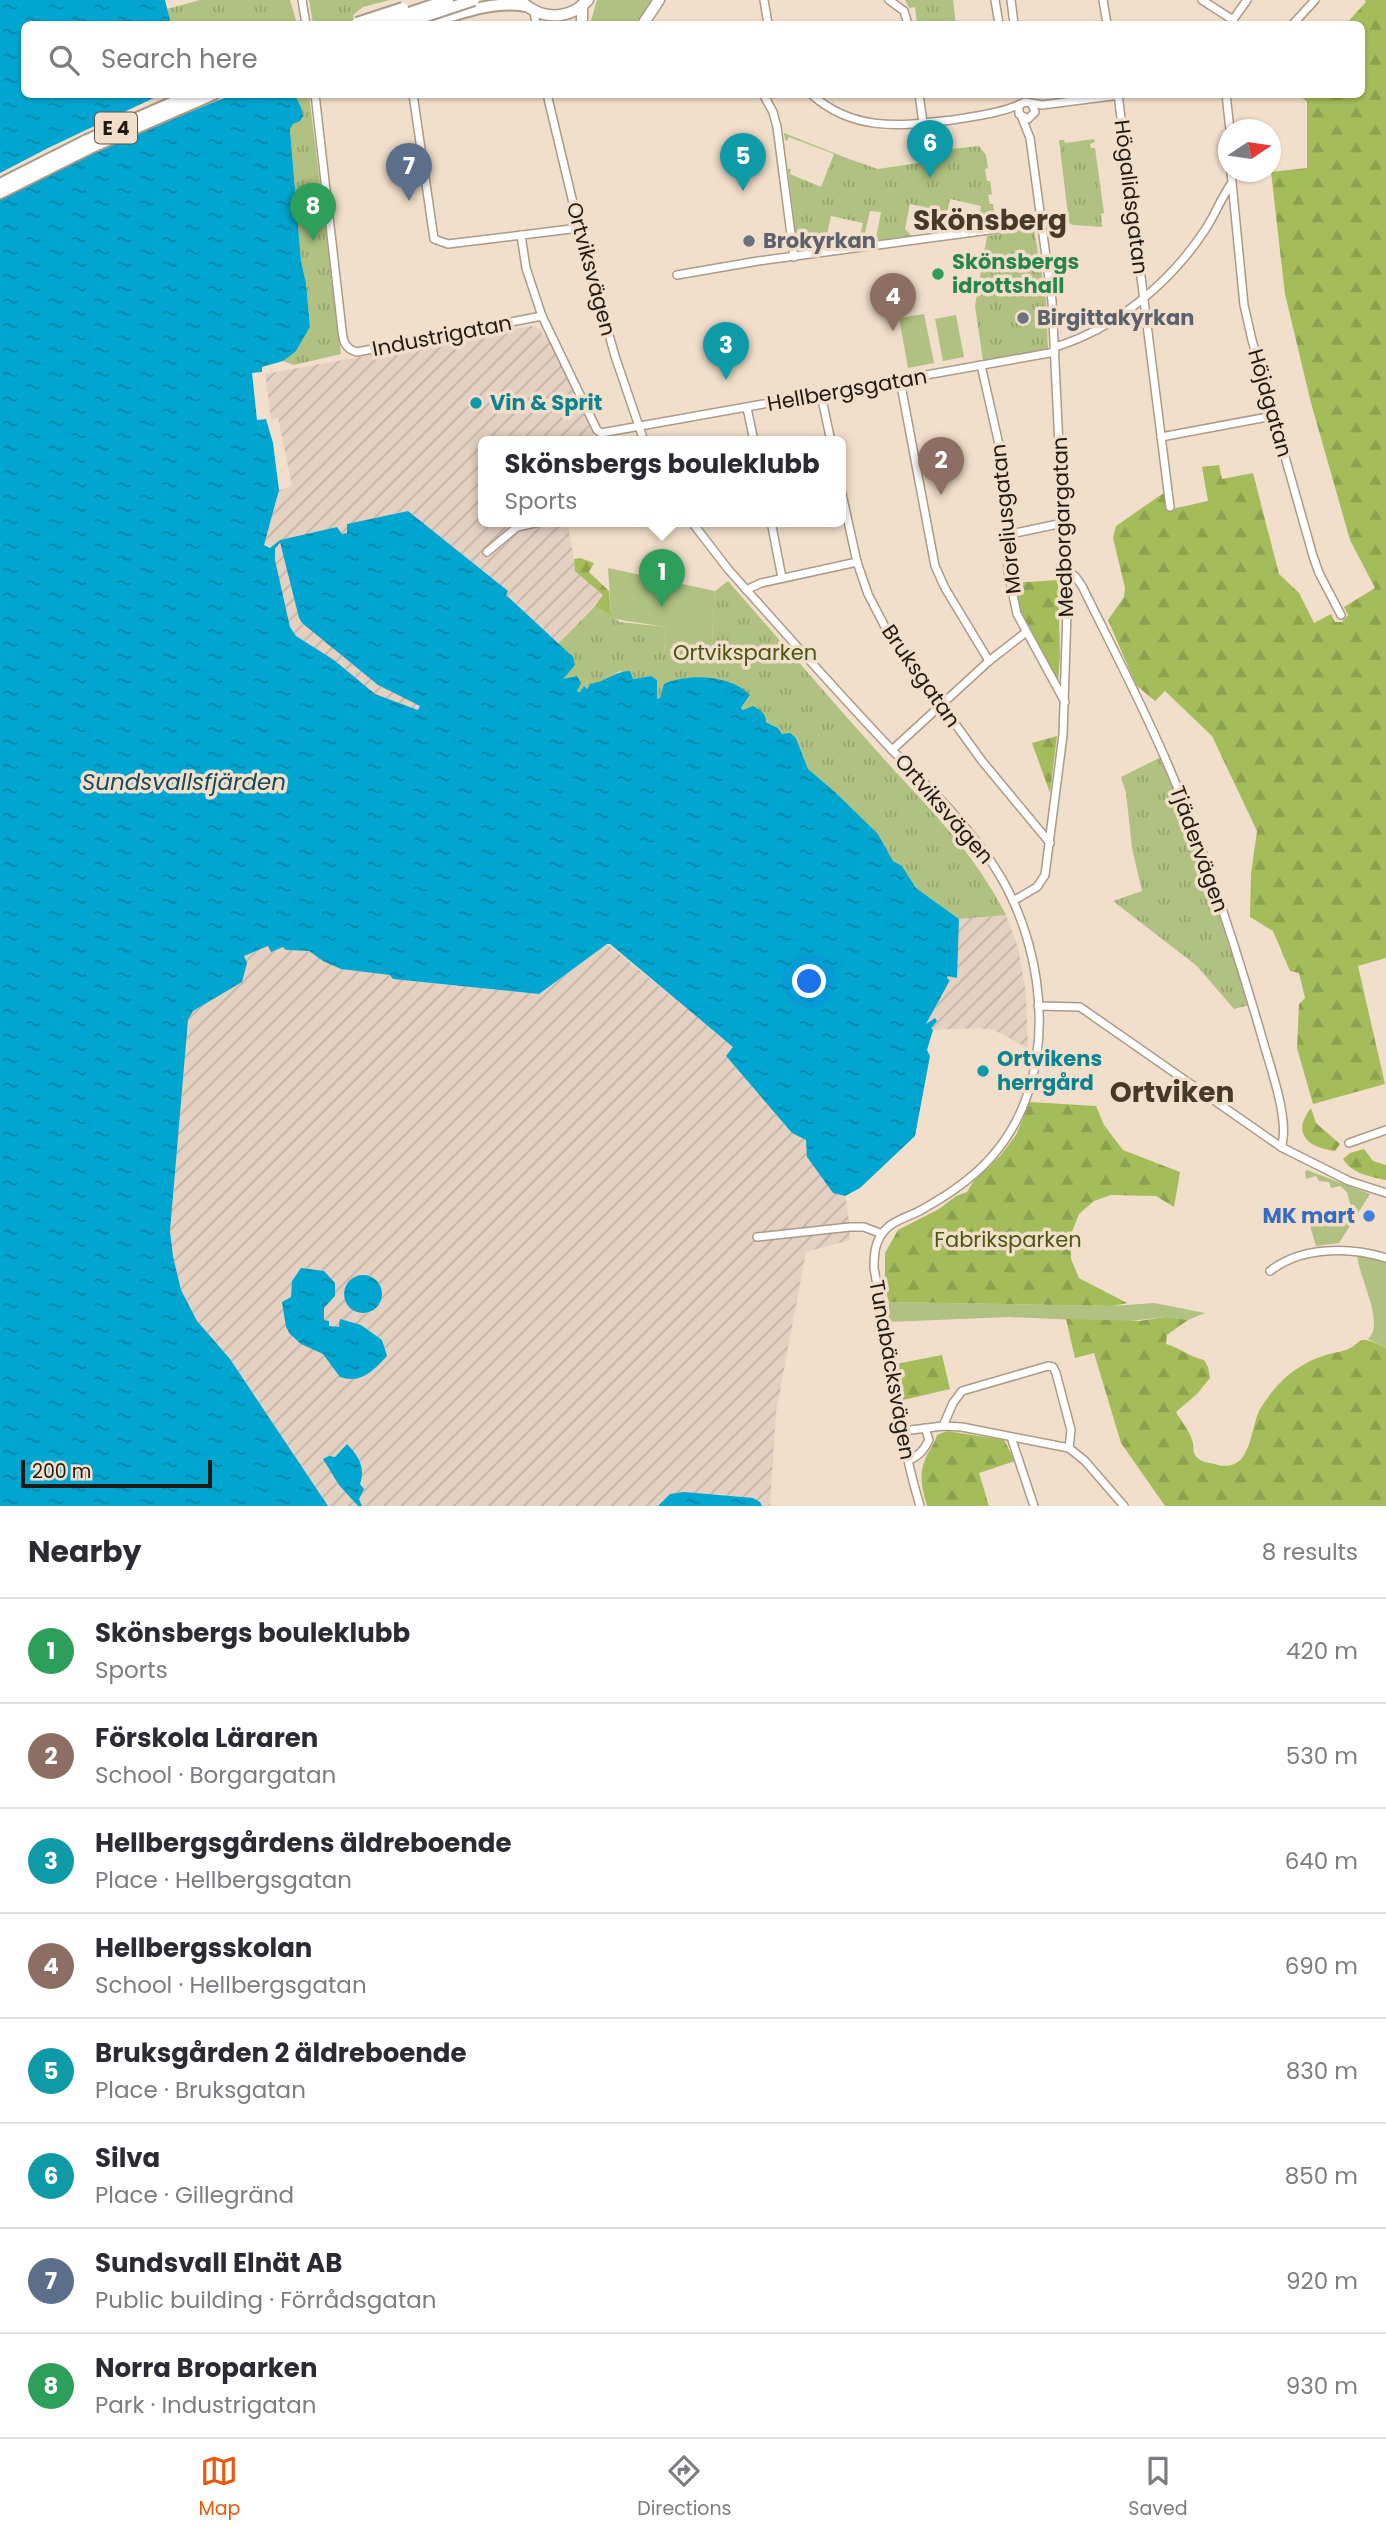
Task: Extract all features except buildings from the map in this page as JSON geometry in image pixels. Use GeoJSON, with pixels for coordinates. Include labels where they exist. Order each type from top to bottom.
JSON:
{"type":"FeatureCollection","features":[{"type":"Feature","properties":{"kind":"highway"},"geometry":{"type":"LineString","coordinates":[[362,21],[426,0]]}},
{"type":"Feature","properties":{"kind":"highway"},"geometry":{"type":"LineString","coordinates":[[385,21],[448,0]]}},
{"type":"Feature","properties":{"kind":"highway"},"geometry":{"type":"LineString","coordinates":[[411,21],[474,0]]}},
{"type":"Feature","properties":{"kind":"highway"},"geometry":{"type":"LineString","coordinates":[[437,21],[499,5],[527,6]]}},
{"type":"Feature","properties":{"kind":"highway","name":"E 4"},"geometry":{"type":"LineString","coordinates":[[0,184],[183,98]]}},
{"type":"Feature","properties":{"kind":"highway","name":"E 4"},"geometry":{"type":"LineString","coordinates":[[0,193],[205,98]]}},
{"type":"Feature","properties":{"kind":"highway","name":"E 4"},"geometry":{"type":"LineString","coordinates":[[129,131],[214,98]]}},
{"type":"Feature","properties":{"kind":"main road"},"geometry":{"type":"LineString","coordinates":[[645,21],[659,0]]}},
{"type":"Feature","properties":{"kind":"main road"},"geometry":{"type":"LineString","coordinates":[[527,6],[553,18],[585,3]]}},
{"type":"Feature","properties":{"kind":"main road"},"geometry":{"type":"LineString","coordinates":[[582,21],[585,3]]}},
{"type":"Feature","properties":{"kind":"street"},"geometry":{"type":"LineString","coordinates":[[302,0],[306,21]]}},
{"type":"Feature","properties":{"kind":"street"},"geometry":{"type":"LineString","coordinates":[[889,0],[904,11],[907,21]]}},
{"type":"Feature","properties":{"kind":"street"},"geometry":{"type":"LineString","coordinates":[[995,0],[998,21]]}},
{"type":"Feature","properties":{"kind":"street"},"geometry":{"type":"LineString","coordinates":[[1011,0],[1014,21]]}},
{"type":"Feature","properties":{"kind":"street"},"geometry":{"type":"LineString","coordinates":[[1103,0],[1106,21]]}},
{"type":"Feature","properties":{"kind":"street"},"geometry":{"type":"LineString","coordinates":[[1202,0],[1230,21]]}},
{"type":"Feature","properties":{"kind":"street"},"geometry":{"type":"LineString","coordinates":[[1232,21],[1247,0]]}},
{"type":"Feature","properties":{"kind":"street"},"geometry":{"type":"LineString","coordinates":[[1296,21],[1315,0]]}},
{"type":"Feature","properties":{"kind":"street"},"geometry":{"type":"LineString","coordinates":[[763,2],[767,21]]}},
{"type":"Feature","properties":{"kind":"street","name":"Industrigatan"},"geometry":{"type":"LineString","coordinates":[[315,98],[343,339],[348,348],[357,352],[542,316]]}},
{"type":"Feature","properties":{"kind":"street"},"geometry":{"type":"LineString","coordinates":[[414,98],[433,239],[448,244],[579,228]]}},
{"type":"Feature","properties":{"kind":"street","name":"Ortviksvägen"},"geometry":{"type":"LineString","coordinates":[[548,98],[579,228],[615,356],[642,436]]}},
{"type":"Feature","properties":{"kind":"street"},"geometry":{"type":"LineString","coordinates":[[765,98],[777,127],[794,257]]}},
{"type":"Feature","properties":{"kind":"street"},"geometry":{"type":"LineString","coordinates":[[817,98],[862,121],[894,126],[990,114],[1020,105],[1063,104],[1100,98]]}},
{"type":"Feature","properties":{"kind":"street"},"geometry":{"type":"LineString","coordinates":[[920,98],[923,123]]}},
{"type":"Feature","properties":{"kind":"street"},"geometry":{"type":"LineString","coordinates":[[1020,105],[1021,98]]}},
{"type":"Feature","properties":{"kind":"street"},"geometry":{"type":"LineString","coordinates":[[1030,98],[1032,104]]}},
{"type":"Feature","properties":{"kind":"street","name":"Högalidsgatan"},"geometry":{"type":"LineString","coordinates":[[1119,98],[1170,507]]}},
{"type":"Feature","properties":{"kind":"street"},"geometry":{"type":"LineString","coordinates":[[1226,98],[1229,119]]}},
{"type":"Feature","properties":{"kind":"street","name":"Medborgargatan"},"geometry":{"type":"LineString","coordinates":[[1030,138],[1032,104]]}},
{"type":"Feature","properties":{"kind":"street"},"geometry":{"type":"LineString","coordinates":[[990,114],[1021,117],[1063,104]]}},
{"type":"Feature","properties":{"kind":"street","name":"Medborgargatan"},"geometry":{"type":"LineString","coordinates":[[1013,901],[1037,887],[1043,879],[1050,843],[1066,704],[1066,571],[1052,301],[1030,138],[1021,117],[1020,105]]}},
{"type":"Feature","properties":{"kind":"street","name":"Hellbergsgatan"},"geometry":{"type":"LineString","coordinates":[[542,316],[597,430],[604,433],[981,365],[1055,350],[1097,330],[1144,298],[1180,264],[1205,230],[1232,183]]}},
{"type":"Feature","properties":{"kind":"street","name":"Höjdgatan"},"geometry":{"type":"LineString","coordinates":[[1232,183],[1244,305],[1316,565],[1342,615]]}},
{"type":"Feature","properties":{"kind":"street"},"geometry":{"type":"LineString","coordinates":[[677,275],[1042,223]]}},
{"type":"Feature","properties":{"kind":"street"},"geometry":{"type":"LineString","coordinates":[[521,236],[531,288],[542,316]]}},
{"type":"Feature","properties":{"kind":"street"},"geometry":{"type":"LineString","coordinates":[[1094,319],[1097,330]]}},
{"type":"Feature","properties":{"kind":"street","name":"Moreliusgatan"},"geometry":{"type":"LineString","coordinates":[[981,365],[1000,449],[1008,572],[1017,614],[1066,704]]}},
{"type":"Feature","properties":{"kind":"street"},"geometry":{"type":"LineString","coordinates":[[900,380],[935,566],[945,588],[989,661]]}},
{"type":"Feature","properties":{"kind":"street"},"geometry":{"type":"LineString","coordinates":[[821,395],[830,436]]}},
{"type":"Feature","properties":{"kind":"street"},"geometry":{"type":"LineString","coordinates":[[747,408],[753,436]]}},
{"type":"Feature","properties":{"kind":"street"},"geometry":{"type":"LineString","coordinates":[[1161,437],[1273,416]]}},
{"type":"Feature","properties":{"kind":"street","name":"Bruksgatan"},"geometry":{"type":"LineString","coordinates":[[846,509],[857,562],[868,594],[884,625],[986,766],[1050,843]]}},
{"type":"Feature","properties":{"kind":"street"},"geometry":{"type":"LineString","coordinates":[[1006,535],[1063,523]]}},
{"type":"Feature","properties":{"kind":"street"},"geometry":{"type":"LineString","coordinates":[[486,552],[517,527]]}},
{"type":"Feature","properties":{"kind":"street","name":"Ortviksvägen"},"geometry":{"type":"LineString","coordinates":[[696,527],[746,590],[976,842],[996,869],[1013,901],[1029,947],[1038,1006],[1038,1053],[1026,1101],[995,1154],[978,1171],[921,1211],[891,1224],[757,1237]]}},
{"type":"Feature","properties":{"kind":"street"},"geometry":{"type":"LineString","coordinates":[[772,527],[782,578]]}},
{"type":"Feature","properties":{"kind":"street"},"geometry":{"type":"LineString","coordinates":[[746,590],[761,583],[857,562]]}},
{"type":"Feature","properties":{"kind":"street","name":"Tjädervägen"},"geometry":{"type":"LineString","coordinates":[[1066,571],[1075,576],[1082,586],[1182,797],[1247,986],[1280,1104],[1284,1127],[1281,1147]]}},
{"type":"Feature","properties":{"kind":"street"},"geometry":{"type":"LineString","coordinates":[[892,750],[940,704],[1025,633]]}},
{"type":"Feature","properties":{"kind":"street"},"geometry":{"type":"LineString","coordinates":[[1038,1006],[1072,1005],[1086,1010],[1281,1147],[1349,1181],[1386,1193]]}},
{"type":"Feature","properties":{"kind":"street"},"geometry":{"type":"LineString","coordinates":[[1349,1143],[1386,1130]]}},
{"type":"Feature","properties":{"kind":"street","name":"Ortviksvägen"},"geometry":{"type":"LineString","coordinates":[[864,1227],[882,1234],[891,1224]]}},
{"type":"Feature","properties":{"kind":"street","name":"Tunabäcksvägen"},"geometry":{"type":"LineString","coordinates":[[882,1234],[875,1248],[874,1268],[920,1506]]}},
{"type":"Feature","properties":{"kind":"street"},"geometry":{"type":"LineString","coordinates":[[1270,1271],[1297,1258],[1331,1250],[1352,1250],[1386,1258]]}},
{"type":"Feature","properties":{"kind":"street"},"geometry":{"type":"LineString","coordinates":[[943,1426],[953,1403],[962,1391],[1048,1366],[1053,1367],[1056,1373],[1068,1417],[1072,1436],[1069,1448]]}},
{"type":"Feature","properties":{"kind":"street"},"geometry":{"type":"LineString","coordinates":[[904,1431],[943,1426],[969,1428],[1069,1448],[1085,1461],[1124,1506]]}},
{"type":"Feature","properties":{"kind":"street"},"geometry":{"type":"LineString","coordinates":[[909,1460],[917,1457],[929,1440],[925,1428]]}},
{"type":"Feature","properties":{"kind":"street"},"geometry":{"type":"LineString","coordinates":[[1011,1437],[1034,1506]]}},
{"type":"Feature","properties":{"kind":"shaded area"},"geometry":{"type":"Polygon","coordinates":[[[531,326],[541,329],[543,336],[546,334],[595,436],[478,436],[478,527],[568,527],[576,571],[604,595],[558,644],[505,594],[508,591],[408,511],[348,524],[348,533],[342,534],[337,527],[280,540],[302,623],[378,685],[420,706],[418,710],[375,694],[334,660],[296,636],[290,627],[275,560],[275,549],[280,544],[270,548],[264,545],[279,490],[292,486],[278,418],[271,419],[265,374],[531,326]]]}},
{"type":"Feature","properties":{"kind":"shaded area"},"geometry":{"type":"Polygon","coordinates":[[[1006,915],[1018,948],[1026,994],[1028,1048],[994,1030],[933,1030],[926,1024],[950,980],[946,979],[947,976],[956,978],[959,919],[1006,915]]]}},
{"type":"Feature","properties":{"kind":"shaded area"},"geometry":{"type":"Polygon","coordinates":[[[607,944],[734,1047],[726,1056],[792,1133],[806,1140],[833,1193],[845,1196],[850,1240],[806,1252],[776,1412],[770,1506],[328,1506],[230,1359],[197,1321],[181,1290],[170,1231],[188,1020],[193,1011],[242,982],[244,956],[268,946],[308,951],[341,969],[390,975],[393,979],[539,994],[607,944]]]}},
{"type":"Feature","properties":{"kind":"green space"},"geometry":{"type":"Polygon","coordinates":[[[200,0],[290,0],[296,21],[170,21],[167,9],[200,0]]]}},
{"type":"Feature","properties":{"kind":"green space"},"geometry":{"type":"Polygon","coordinates":[[[309,0],[390,0],[363,7],[353,15],[354,21],[312,21],[309,0]]]}},
{"type":"Feature","properties":{"kind":"green space"},"geometry":{"type":"Polygon","coordinates":[[[597,0],[653,0],[639,21],[591,21],[597,0]]]}},
{"type":"Feature","properties":{"kind":"green space"},"geometry":{"type":"Polygon","coordinates":[[[905,0],[953,0],[956,21],[917,21],[915,7],[909,8],[905,0]]]}},
{"type":"Feature","properties":{"kind":"green space"},"geometry":{"type":"Polygon","coordinates":[[[1365,0],[1386,0],[1386,958],[1358,966],[1385,1084],[1313,1104],[1297,1048],[1299,1004],[1305,998],[1299,973],[1290,971],[1273,931],[1250,917],[1251,874],[1257,831],[1212,736],[1165,691],[1155,701],[1136,685],[1108,620],[1124,597],[1125,588],[1113,538],[1116,526],[1165,492],[1167,510],[1208,501],[1202,467],[1219,465],[1222,479],[1253,473],[1279,574],[1299,593],[1314,623],[1331,614],[1335,622],[1342,622],[1348,615],[1344,607],[1375,588],[1350,540],[1311,403],[1285,294],[1272,182],[1281,182],[1281,171],[1307,168],[1307,102],[1303,98],[1365,98],[1365,21],[1349,21],[1365,0]]]}},
{"type":"Feature","properties":{"kind":"green space"},"geometry":{"type":"Polygon","coordinates":[[[296,98],[309,98],[341,354],[294,365],[283,361],[296,351],[310,327],[301,261],[290,128],[301,107],[296,98]]]}},
{"type":"Feature","properties":{"kind":"green space"},"geometry":{"type":"Polygon","coordinates":[[[784,133],[878,169],[931,161],[932,151],[979,146],[986,155],[988,168],[985,169],[992,194],[988,195],[990,204],[993,204],[996,225],[959,230],[956,227],[958,218],[978,222],[981,206],[950,199],[945,222],[952,231],[942,232],[939,229],[942,211],[910,204],[905,229],[912,236],[878,241],[876,239],[881,212],[870,211],[865,233],[872,241],[838,246],[840,235],[859,239],[863,223],[831,216],[826,239],[833,247],[803,251],[797,248],[788,169],[791,169],[790,174],[821,187],[834,154],[789,137],[787,141],[784,133]]]}},
{"type":"Feature","properties":{"kind":"green space"},"geometry":{"type":"Polygon","coordinates":[[[1094,139],[1095,142],[1090,144],[1091,148],[1095,148],[1104,213],[1101,214],[1102,227],[1073,225],[1069,223],[1059,140],[1064,140],[1065,143],[1094,139]]]}},
{"type":"Feature","properties":{"kind":"green space"},"geometry":{"type":"Polygon","coordinates":[[[1034,229],[1046,300],[1048,349],[983,361],[975,306],[987,236],[1034,229]]]}},
{"type":"Feature","properties":{"kind":"green space"},"geometry":{"type":"Polygon","coordinates":[[[924,314],[934,363],[908,368],[899,318],[924,314]]]}},
{"type":"Feature","properties":{"kind":"green space"},"geometry":{"type":"Polygon","coordinates":[[[956,315],[964,357],[943,361],[935,319],[956,315]]]}},
{"type":"Feature","properties":{"kind":"green space"},"geometry":{"type":"Polygon","coordinates":[[[580,558],[594,563],[589,572],[609,591],[611,614],[615,619],[595,606],[603,595],[575,571],[574,559],[580,558]]]}},
{"type":"Feature","properties":{"kind":"green space"},"geometry":{"type":"Polygon","coordinates":[[[608,568],[715,591],[711,656],[664,654],[666,627],[615,619],[611,614],[608,568]]]}},
{"type":"Feature","properties":{"kind":"green space"},"geometry":{"type":"Polygon","coordinates":[[[1058,580],[1058,684],[1020,612],[1014,583],[1058,580]]]}},
{"type":"Feature","properties":{"kind":"green space","name":"Ortviksparken"},"geometry":{"type":"Polygon","coordinates":[[[728,581],[963,848],[1006,915],[959,919],[916,888],[902,866],[893,861],[878,834],[808,769],[796,737],[782,734],[778,728],[741,708],[750,696],[656,699],[651,676],[633,679],[620,671],[586,689],[584,686],[580,692],[562,680],[558,644],[595,606],[620,622],[666,627],[664,654],[711,656],[715,591],[728,581]]]}},
{"type":"Feature","properties":{"kind":"green space"},"geometry":{"type":"Polygon","coordinates":[[[1057,736],[1050,793],[1032,743],[1057,736]]]}},
{"type":"Feature","properties":{"kind":"green space"},"geometry":{"type":"Polygon","coordinates":[[[1161,757],[1202,863],[1249,1005],[1234,1009],[1197,966],[1113,901],[1142,891],[1121,777],[1161,757]]]}},
{"type":"Feature","properties":{"kind":"green space","name":"Fabriksparken"},"geometry":{"type":"Polygon","coordinates":[[[1030,1102],[1096,1106],[1104,1125],[1123,1150],[1180,1172],[1174,1207],[1156,1196],[1111,1195],[1094,1201],[1079,1214],[1070,1237],[1071,1259],[1079,1278],[1127,1303],[1113,1306],[889,1302],[885,1288],[885,1253],[898,1230],[967,1192],[1016,1135],[1030,1102]]]}},
{"type":"Feature","properties":{"kind":"green space"},"geometry":{"type":"Polygon","coordinates":[[[1311,1108],[1316,1123],[1340,1144],[1335,1151],[1317,1147],[1305,1138],[1303,1125],[1311,1108]]]}},
{"type":"Feature","properties":{"kind":"green space"},"geometry":{"type":"Polygon","coordinates":[[[1364,1149],[1373,1161],[1386,1165],[1386,1180],[1356,1171],[1343,1159],[1350,1153],[1364,1149]]]}},
{"type":"Feature","properties":{"kind":"green space"},"geometry":{"type":"Polygon","coordinates":[[[1307,1170],[1370,1194],[1339,1243],[1316,1246],[1309,1222],[1317,1225],[1353,1215],[1347,1192],[1340,1186],[1331,1188],[1329,1182],[1319,1181],[1316,1176],[1306,1179],[1307,1170]]]}},
{"type":"Feature","properties":{"kind":"green space"},"geometry":{"type":"Polygon","coordinates":[[[1357,1254],[1386,1261],[1386,1348],[1368,1339],[1373,1332],[1373,1312],[1357,1254]]]}},
{"type":"Feature","properties":{"kind":"green space"},"geometry":{"type":"Polygon","coordinates":[[[889,1302],[1113,1306],[1154,1303],[1205,1313],[1188,1320],[1166,1317],[1122,1322],[1009,1317],[888,1322],[889,1302]]]}},
{"type":"Feature","properties":{"kind":"green space"},"geometry":{"type":"Polygon","coordinates":[[[1166,1317],[1188,1320],[1167,1335],[1166,1344],[1204,1360],[1210,1378],[1197,1394],[1176,1412],[1191,1436],[1197,1457],[1204,1462],[1226,1466],[1235,1464],[1242,1458],[1260,1409],[1278,1385],[1293,1372],[1309,1361],[1347,1350],[1359,1341],[1368,1340],[1386,1348],[1386,1506],[1165,1506],[1121,1443],[1094,1353],[1075,1358],[1066,1319],[1139,1321],[1166,1317]]]}},
{"type":"Feature","properties":{"kind":"green space"},"geometry":{"type":"Polygon","coordinates":[[[942,1355],[950,1389],[903,1400],[896,1364],[942,1355]]]}},
{"type":"Feature","properties":{"kind":"green space"},"geometry":{"type":"Polygon","coordinates":[[[947,1431],[1004,1440],[1015,1461],[979,1473],[989,1506],[927,1506],[922,1483],[923,1466],[937,1435],[947,1431]]]}},
{"type":"Feature","properties":{"kind":"water","name":"Sundsvallsfjärden"},"geometry":{"type":"Polygon","coordinates":[[[0,0],[165,0],[170,21],[21,21],[21,98],[296,98],[301,107],[303,116],[290,129],[301,261],[310,327],[291,355],[283,361],[262,367],[262,372],[252,373],[257,420],[266,419],[273,443],[279,490],[264,545],[270,548],[280,540],[337,527],[342,534],[347,533],[347,524],[408,511],[508,591],[506,595],[573,657],[575,665],[563,679],[577,676],[581,683],[577,691],[580,692],[584,686],[587,689],[590,684],[630,671],[633,679],[651,676],[657,680],[657,699],[660,698],[664,684],[685,678],[721,680],[742,688],[750,695],[741,708],[743,710],[753,706],[764,714],[766,722],[778,728],[782,734],[790,733],[796,738],[808,769],[878,834],[893,861],[902,866],[916,888],[959,919],[957,978],[947,976],[950,980],[926,1024],[935,1018],[937,1021],[931,1028],[933,1030],[927,1050],[930,1056],[915,1136],[860,1188],[845,1196],[833,1193],[807,1157],[806,1140],[792,1133],[726,1056],[733,1047],[610,944],[539,994],[393,979],[390,975],[341,969],[309,951],[286,950],[283,947],[271,952],[268,946],[244,956],[247,963],[242,982],[193,1011],[188,1020],[170,1231],[173,1256],[181,1290],[197,1321],[230,1359],[328,1506],[0,1506],[0,0]],[[280,542],[275,549],[275,560],[290,627],[296,636],[334,660],[375,694],[418,710],[420,706],[378,685],[302,623],[280,542]]]}},
{"type":"Feature","properties":{"kind":"water"},"geometry":{"type":"Polygon","coordinates":[[[301,1268],[324,1271],[335,1283],[335,1296],[324,1308],[324,1320],[329,1321],[329,1326],[339,1327],[340,1319],[361,1325],[382,1340],[387,1356],[366,1375],[354,1379],[340,1377],[323,1354],[301,1344],[290,1334],[286,1327],[282,1302],[291,1297],[292,1281],[301,1268]]]}},
{"type":"Feature","properties":{"kind":"water"},"geometry":{"type":"Polygon","coordinates":[[[363,1275],[377,1280],[382,1294],[377,1308],[363,1313],[349,1308],[344,1294],[349,1280],[363,1275]]]}},
{"type":"Feature","properties":{"kind":"water"},"geometry":{"type":"Polygon","coordinates":[[[347,1444],[358,1457],[361,1467],[360,1484],[364,1489],[359,1499],[362,1506],[358,1506],[339,1485],[323,1459],[335,1457],[347,1444]]]}},
{"type":"Feature","properties":{"kind":"water"},"geometry":{"type":"Polygon","coordinates":[[[684,1492],[753,1498],[762,1506],[658,1506],[670,1494],[684,1492]]]}},
{"type":"Feature","properties":{"kind":"pier"},"geometry":{"type":"Polygon","coordinates":[[[154,98],[224,98],[129,136],[0,198],[0,173],[154,98]]]}},
{"type":"Feature","properties":{"kind":"place","name":"Silva"},"geometry":{"type":"Point","coordinates":[930,178]}},
{"type":"Feature","properties":{"kind":"place","name":"Bruksgården 2 äldreboende"},"geometry":{"type":"Point","coordinates":[743,191]}},
{"type":"Feature","properties":{"kind":"place","name":"Sundsvall Elnät AB"},"geometry":{"type":"Point","coordinates":[409,201]}},
{"type":"Feature","properties":{"kind":"place","name":"Norra Broparken"},"geometry":{"type":"Point","coordinates":[313,241]}},
{"type":"Feature","properties":{"kind":"place","name":"Brokyrkan"},"geometry":{"type":"Point","coordinates":[749,241]}},
{"type":"Feature","properties":{"kind":"place","name":"Skönsbergs idrottshall"},"geometry":{"type":"Point","coordinates":[938,274]}},
{"type":"Feature","properties":{"kind":"place","name":"Birgittakyrkan"},"geometry":{"type":"Point","coordinates":[1023,318]}},
{"type":"Feature","properties":{"kind":"place","name":"Hellbergsskolan"},"geometry":{"type":"Point","coordinates":[893,331]}},
{"type":"Feature","properties":{"kind":"place","name":"Hellbergsgårdens äldreboende"},"geometry":{"type":"Point","coordinates":[726,380]}},
{"type":"Feature","properties":{"kind":"place","name":"Vin & Sprit"},"geometry":{"type":"Point","coordinates":[476,403]}},
{"type":"Feature","properties":{"kind":"place","name":"Förskola Läraren"},"geometry":{"type":"Point","coordinates":[941,495]}},
{"type":"Feature","properties":{"kind":"place","name":"Skönsbergs bouleklubb"},"geometry":{"type":"Point","coordinates":[662,607]}},
{"type":"Feature","properties":{"kind":"place","name":"Ortvikens herrgård"},"geometry":{"type":"Point","coordinates":[983,1071]}},
{"type":"Feature","properties":{"kind":"place","name":"MK mart"},"geometry":{"type":"Point","coordinates":[1369,1216]}},
{"type":"Feature","properties":{"kind":"district","name":"Skönsberg"},"geometry":{"type":"Point","coordinates":[990,220]}},
{"type":"Feature","properties":{"kind":"district","name":"Ortviken"},"geometry":{"type":"Point","coordinates":[1172,1092]}}]}
